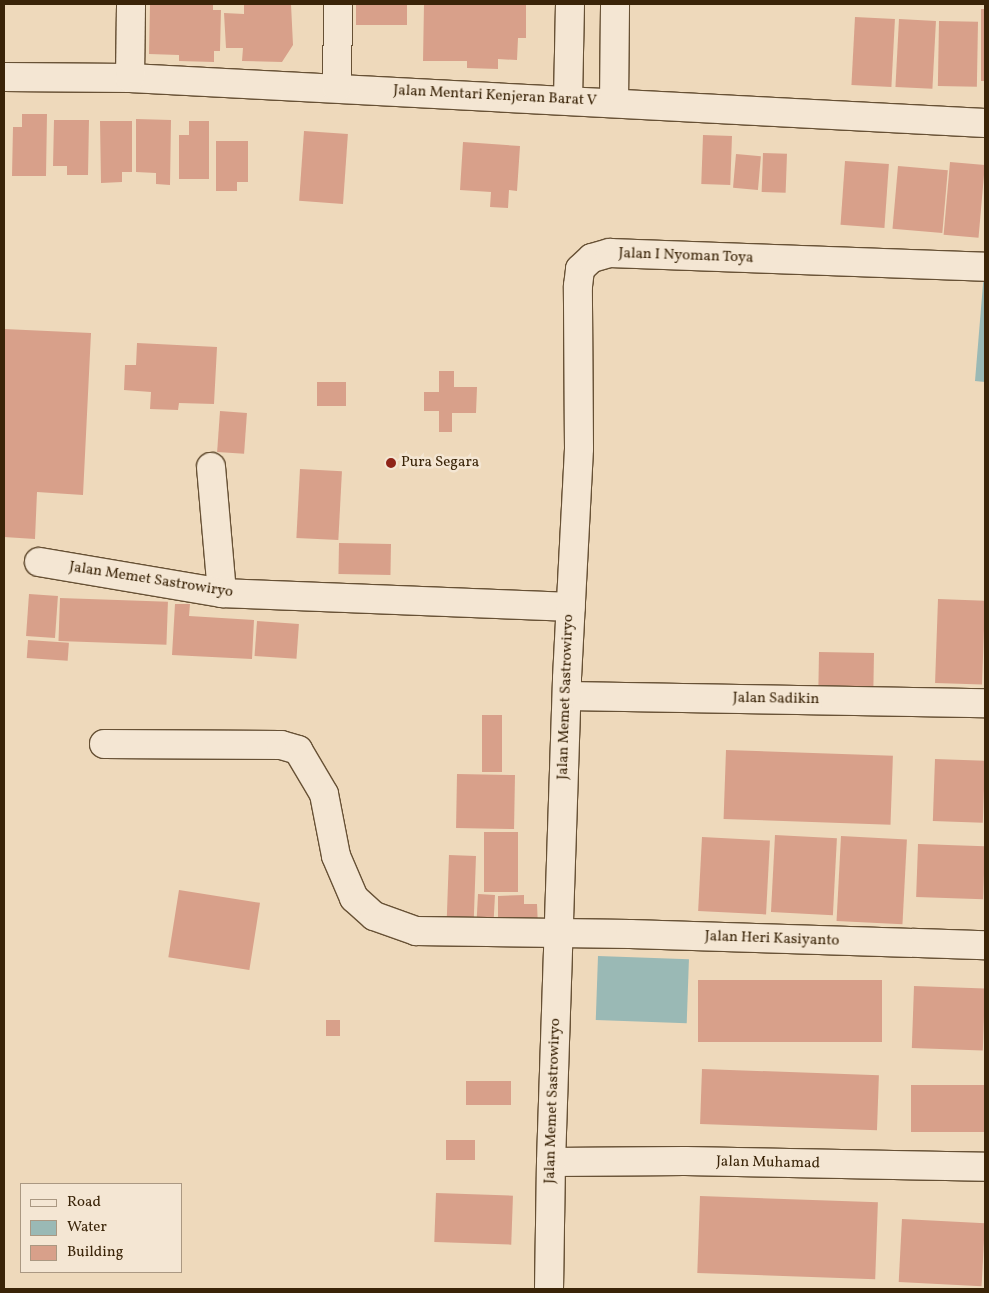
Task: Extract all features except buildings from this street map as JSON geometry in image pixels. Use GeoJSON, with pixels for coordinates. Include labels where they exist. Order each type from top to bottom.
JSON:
{"type":"FeatureCollection","features":[{"type":"Feature","properties":{"kind":"street"},"geometry":{"type":"LineString","coordinates":[[130,78],[131,4]]}},
{"type":"Feature","properties":{"kind":"street"},"geometry":{"type":"LineString","coordinates":[[337,88],[338,4]]}},
{"type":"Feature","properties":{"kind":"street"},"geometry":{"type":"LineString","coordinates":[[568,100],[570,4]]}},
{"type":"Feature","properties":{"kind":"street"},"geometry":{"type":"LineString","coordinates":[[614,103],[615,4]]}},
{"type":"Feature","properties":{"kind":"street","name":"Jalan Mentari Kenjeran Barat V"},"geometry":{"type":"LineString","coordinates":[[4,77],[130,78],[985,123]]}},
{"type":"Feature","properties":{"kind":"street","name":"Jalan I Nyoman Toya"},"geometry":{"type":"LineString","coordinates":[[571,607],[579,448],[578,286],[580,268],[592,258],[610,253],[985,267]]}},
{"type":"Feature","properties":{"kind":"street"},"geometry":{"type":"LineString","coordinates":[[211,467],[222,593]]}},
{"type":"Feature","properties":{"kind":"street","name":"Jalan Memet Sastrowiryo"},"geometry":{"type":"LineString","coordinates":[[39,562],[222,593],[571,607],[558,932],[549,1289]]}},
{"type":"Feature","properties":{"kind":"street","name":"Jalan Sadikin"},"geometry":{"type":"LineString","coordinates":[[567,696],[985,703]]}},
{"type":"Feature","properties":{"kind":"street","name":"Jalan Heri Kasiyanto"},"geometry":{"type":"LineString","coordinates":[[104,744],[281,745],[298,750],[324,794],[336,856],[354,898],[374,916],[416,931],[558,932],[985,945]]}},
{"type":"Feature","properties":{"kind":"street","name":"Jalan Muhamad"},"geometry":{"type":"LineString","coordinates":[[551,1162],[685,1161],[985,1168]]}},
{"type":"Feature","properties":{"kind":"water"},"geometry":{"type":"Polygon","coordinates":[[[985,272],[985,382],[975,381],[985,272]]]}},
{"type":"Feature","properties":{"kind":"water"},"geometry":{"type":"Polygon","coordinates":[[[598,956],[689,959],[687,1023],[596,1020],[598,956]]]}},
{"type":"Feature","properties":{"kind":"place","name":"Pura Segara"},"geometry":{"type":"Point","coordinates":[391,463]}}]}
